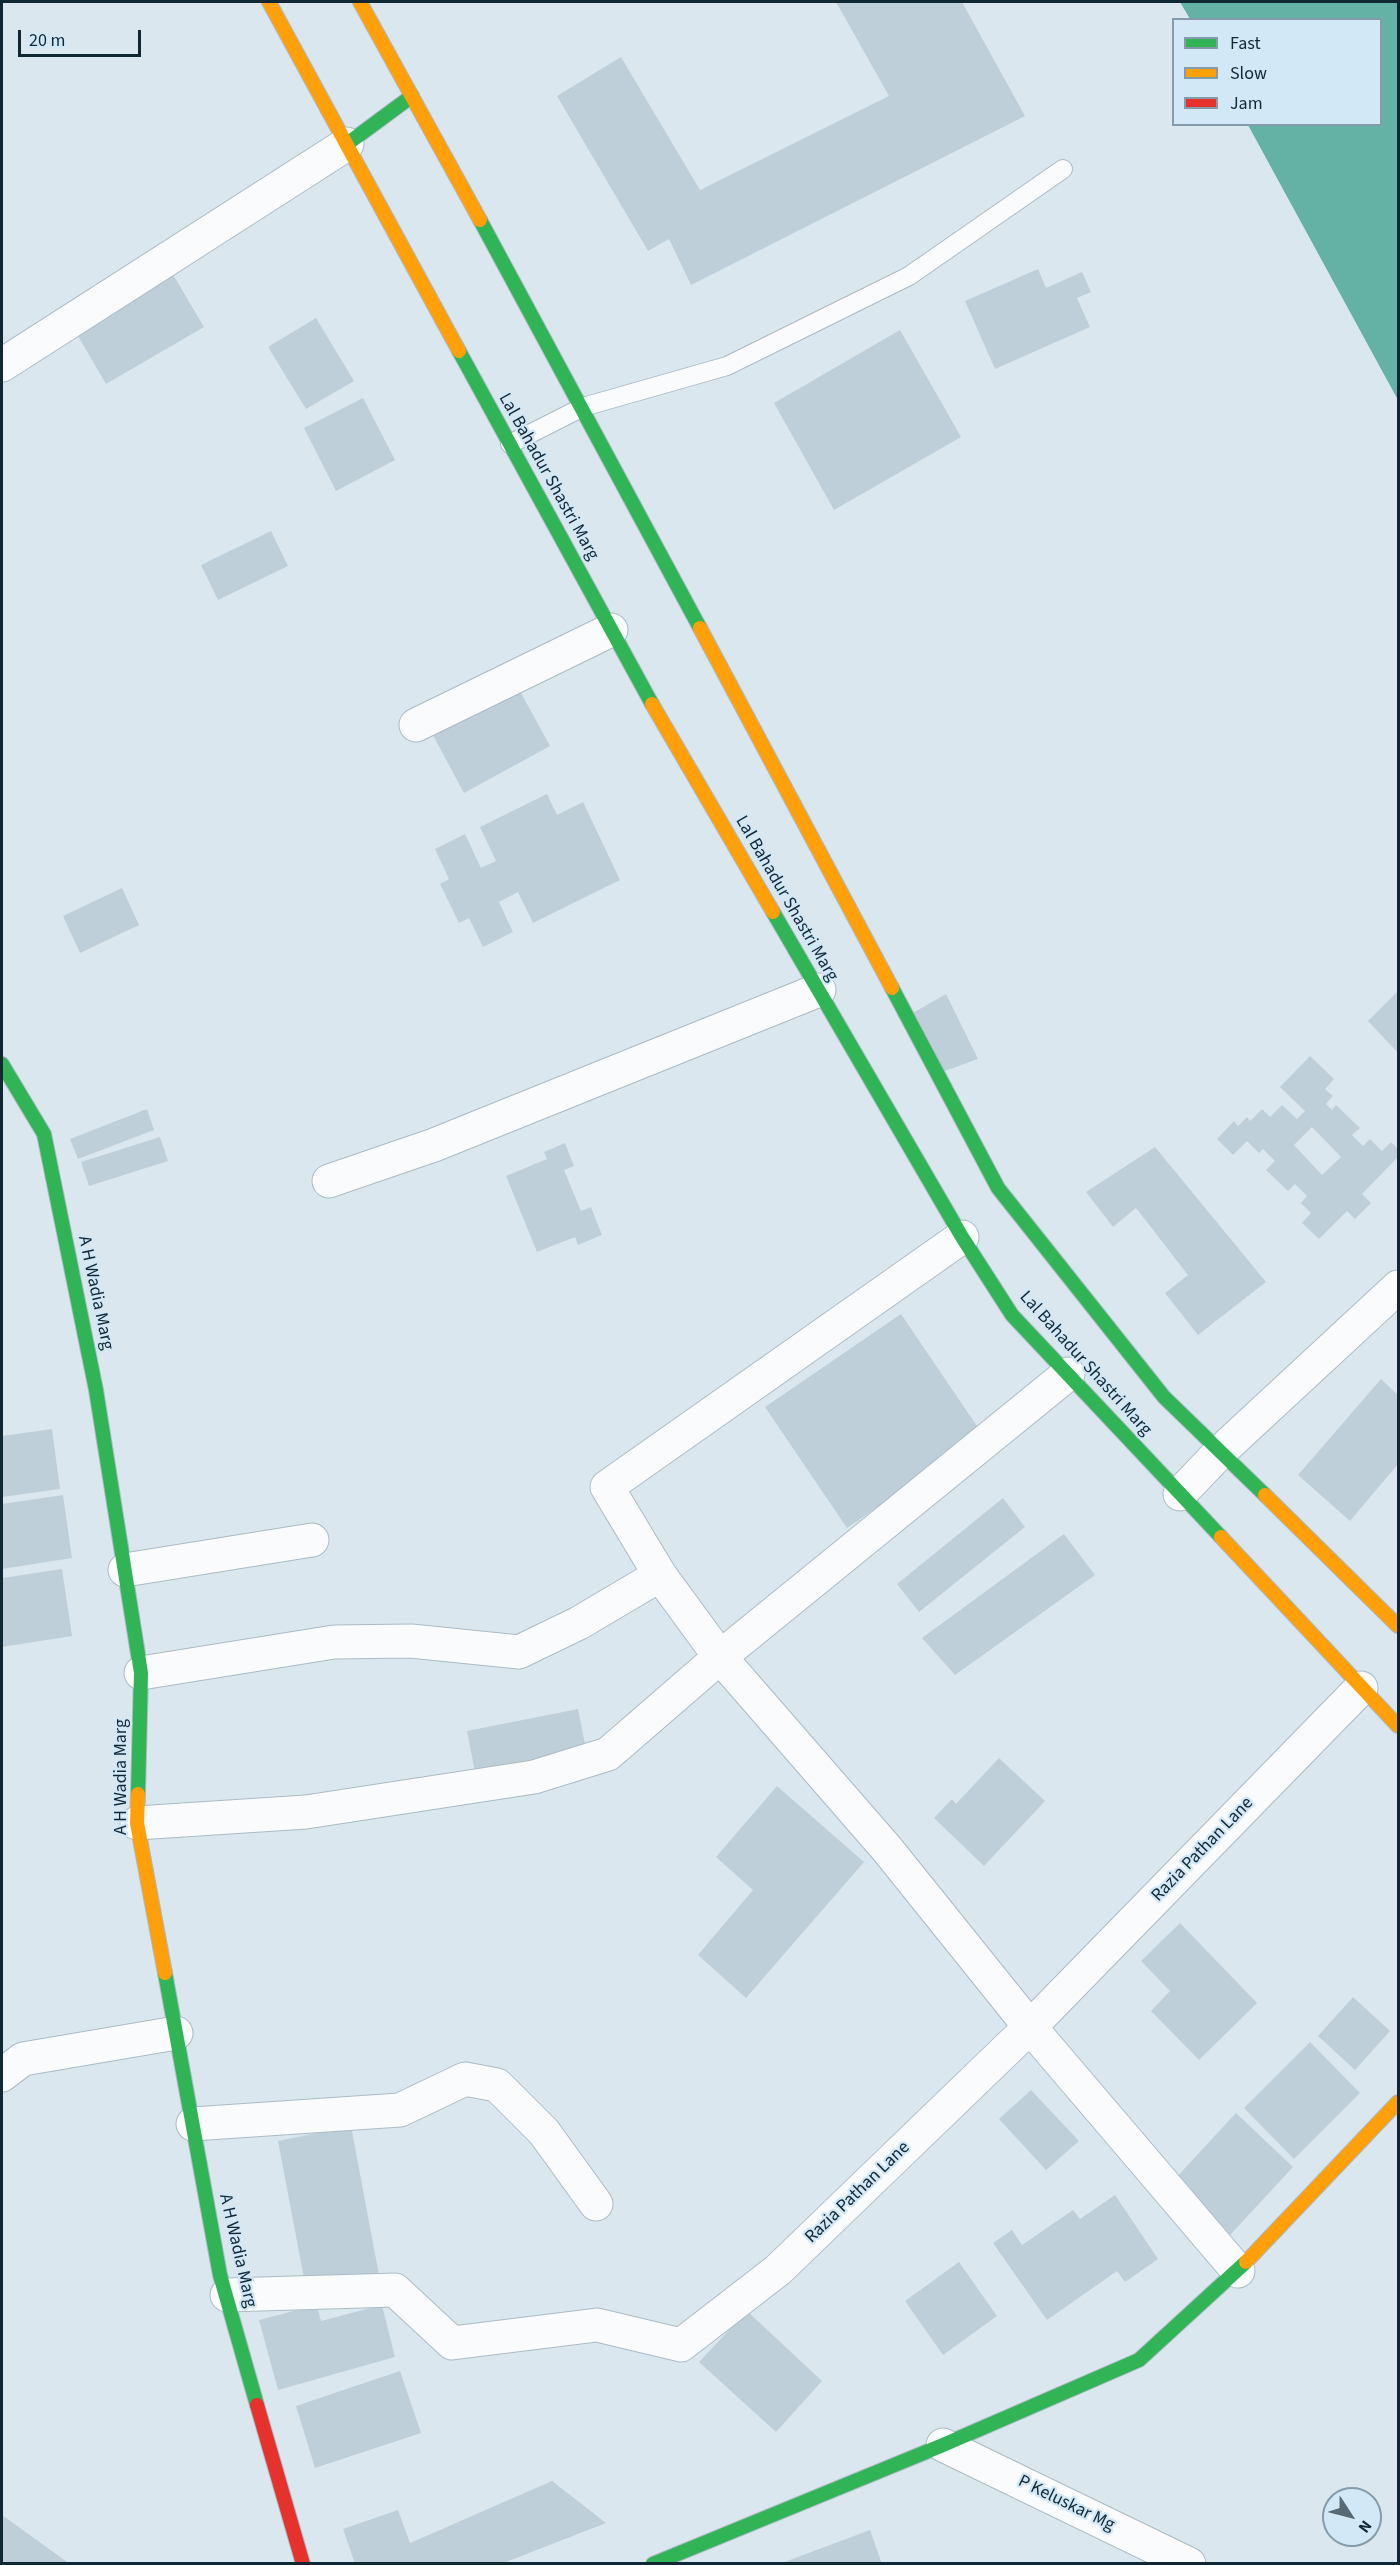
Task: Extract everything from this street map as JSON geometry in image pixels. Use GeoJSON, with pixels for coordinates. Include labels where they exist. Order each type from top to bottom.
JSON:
{"type":"FeatureCollection","features":[{"type":"Feature","properties":{"kind":"main road","name":"Lal Bahadur Shastri Marg"},"geometry":{"type":"LineString","coordinates":[[269,2],[611,630],[962,1237],[1012,1314],[1398,1726]]}},
{"type":"Feature","properties":{"kind":"main road","name":"Lal Bahadur Shastri Marg"},"geometry":{"type":"LineString","coordinates":[[360,2],[583,407],[998,1188],[1164,1397],[1398,1626]]}},
{"type":"Feature","properties":{"kind":"main road"},"geometry":{"type":"LineString","coordinates":[[347,144],[411,96]]}},
{"type":"Feature","properties":{"kind":"main road","name":"A H Wadia Marg"},"geometry":{"type":"LineString","coordinates":[[2,1064],[44,1134],[96,1390],[141,1673],[137,1823],[227,2295],[303,2564]]}},
{"type":"Feature","properties":{"kind":"main road"},"geometry":{"type":"LineString","coordinates":[[653,2564],[944,2445],[1139,2360],[1238,2271],[1398,2102]]}},
{"type":"Feature","properties":{"kind":"street"},"geometry":{"type":"LineString","coordinates":[[2,365],[347,144]]}},
{"type":"Feature","properties":{"kind":"street"},"geometry":{"type":"LineString","coordinates":[[416,725],[611,630]]}},
{"type":"Feature","properties":{"kind":"street"},"geometry":{"type":"LineString","coordinates":[[329,1181],[434,1145],[819,990]]}},
{"type":"Feature","properties":{"kind":"street"},"geometry":{"type":"LineString","coordinates":[[962,1237],[608,1487],[660,1575],[720,1657],[887,1849],[1030,2026],[1238,2271]]}},
{"type":"Feature","properties":{"kind":"street"},"geometry":{"type":"LineString","coordinates":[[1180,1494],[1220,1452],[1398,1287]]}},
{"type":"Feature","properties":{"kind":"street"},"geometry":{"type":"LineString","coordinates":[[137,1823],[306,1812],[534,1777],[608,1754],[720,1657],[1068,1374]]}},
{"type":"Feature","properties":{"kind":"street"},"geometry":{"type":"LineString","coordinates":[[125,1570],[312,1540]]}},
{"type":"Feature","properties":{"kind":"street"},"geometry":{"type":"LineString","coordinates":[[141,1673],[334,1642],[411,1641],[519,1652],[579,1623],[660,1575]]}},
{"type":"Feature","properties":{"kind":"street","name":"Razia Pathan Lane"},"geometry":{"type":"LineString","coordinates":[[227,2295],[395,2290],[452,2343],[597,2325],[681,2345],[778,2270],[1030,2026],[1361,1688]]}},
{"type":"Feature","properties":{"kind":"street"},"geometry":{"type":"LineString","coordinates":[[2,2075],[23,2059],[176,2033]]}},
{"type":"Feature","properties":{"kind":"street"},"geometry":{"type":"LineString","coordinates":[[193,2124],[400,2110],[465,2079],[497,2085],[544,2132],[596,2204]]}},
{"type":"Feature","properties":{"kind":"street","name":"P Keluskar Mg"},"geometry":{"type":"LineString","coordinates":[[944,2445],[1189,2564]]}},
{"type":"Feature","properties":{"kind":"lane"},"geometry":{"type":"LineString","coordinates":[[510,444],[583,407],[738,361],[909,276],[1063,169]]}},
{"type":"Feature","properties":{"kind":"shaded area"},"geometry":{"type":"Polygon","coordinates":[[[1180,2],[1398,2],[1398,400],[1249,126],[1382,126],[1382,18],[1189,18],[1180,2]]]}},
{"type":"Feature","properties":{"kind":"building"},"geometry":{"type":"Polygon","coordinates":[[[836,2],[962,2],[1025,116],[691,285],[669,239],[648,251],[557,96],[621,57],[700,190],[889,96],[836,2]]]}},
{"type":"Feature","properties":{"kind":"building"},"geometry":{"type":"Polygon","coordinates":[[[168,266],[204,327],[106,384],[71,324],[168,266]]]}},
{"type":"Feature","properties":{"kind":"building"},"geometry":{"type":"Polygon","coordinates":[[[1038,269],[1046,288],[1082,272],[1091,292],[1077,298],[1090,327],[995,369],[965,301],[1038,269]]]}},
{"type":"Feature","properties":{"kind":"building"},"geometry":{"type":"Polygon","coordinates":[[[316,318],[354,381],[306,409],[268,347],[316,318]]]}},
{"type":"Feature","properties":{"kind":"building"},"geometry":{"type":"Polygon","coordinates":[[[900,330],[961,437],[834,510],[774,403],[900,330]]]}},
{"type":"Feature","properties":{"kind":"building"},"geometry":{"type":"Polygon","coordinates":[[[363,398],[395,460],[336,491],[304,428],[363,398]]]}},
{"type":"Feature","properties":{"kind":"building"},"geometry":{"type":"Polygon","coordinates":[[[271,531],[288,566],[218,600],[201,565],[271,531]]]}},
{"type":"Feature","properties":{"kind":"building"},"geometry":{"type":"Polygon","coordinates":[[[514,680],[550,746],[464,793],[428,726],[514,680]]]}},
{"type":"Feature","properties":{"kind":"building"},"geometry":{"type":"Polygon","coordinates":[[[547,794],[557,815],[583,802],[620,880],[533,923],[518,892],[499,902],[513,932],[483,947],[469,918],[459,923],[440,884],[449,879],[435,849],[465,834],[481,868],[496,861],[480,827],[547,794]]]}},
{"type":"Feature","properties":{"kind":"building"},"geometry":{"type":"Polygon","coordinates":[[[122,888],[139,925],[80,953],[63,916],[122,888]]]}},
{"type":"Feature","properties":{"kind":"building"},"geometry":{"type":"Polygon","coordinates":[[[1398,991],[1398,1053],[1368,1021],[1398,991]]]}},
{"type":"Feature","properties":{"kind":"building"},"geometry":{"type":"Polygon","coordinates":[[[946,994],[978,1059],[942,1072],[911,1014],[946,994]]]}},
{"type":"Feature","properties":{"kind":"building"},"geometry":{"type":"Polygon","coordinates":[[[1310,1056],[1334,1079],[1325,1089],[1333,1096],[1326,1104],[1332,1110],[1336,1105],[1360,1128],[1352,1135],[1363,1146],[1370,1139],[1382,1151],[1391,1142],[1398,1149],[1398,1157],[1362,1194],[1371,1203],[1355,1219],[1347,1211],[1319,1239],[1302,1223],[1311,1213],[1301,1203],[1307,1196],[1295,1184],[1288,1191],[1266,1170],[1275,1161],[1263,1149],[1259,1153],[1247,1141],[1233,1155],[1217,1139],[1234,1121],[1238,1126],[1247,1117],[1250,1121],[1262,1109],[1270,1117],[1282,1105],[1297,1119],[1305,1111],[1280,1087],[1310,1056]],[[1312,1127],[1294,1145],[1322,1175],[1341,1157],[1312,1127]]]}},
{"type":"Feature","properties":{"kind":"building"},"geometry":{"type":"Polygon","coordinates":[[[147,1109],[154,1130],[78,1159],[70,1139],[147,1109]]]}},
{"type":"Feature","properties":{"kind":"building"},"geometry":{"type":"Polygon","coordinates":[[[160,1137],[168,1161],[89,1186],[81,1162],[160,1137]]]}},
{"type":"Feature","properties":{"kind":"building"},"geometry":{"type":"Polygon","coordinates":[[[565,1143],[574,1166],[564,1170],[581,1211],[591,1207],[602,1235],[578,1245],[575,1237],[537,1252],[506,1176],[547,1159],[544,1152],[565,1143]]]}},
{"type":"Feature","properties":{"kind":"building"},"geometry":{"type":"Polygon","coordinates":[[[1155,1147],[1266,1282],[1198,1335],[1165,1293],[1188,1275],[1136,1208],[1113,1227],[1086,1192],[1155,1147]]]}},
{"type":"Feature","properties":{"kind":"building"},"geometry":{"type":"Polygon","coordinates":[[[901,1314],[983,1435],[847,1528],[765,1407],[901,1314]]]}},
{"type":"Feature","properties":{"kind":"building"},"geometry":{"type":"Polygon","coordinates":[[[1381,1379],[1398,1395],[1398,1464],[1350,1521],[1298,1475],[1381,1379]]]}},
{"type":"Feature","properties":{"kind":"building"},"geometry":{"type":"Polygon","coordinates":[[[52,1429],[60,1489],[2,1497],[2,1436],[52,1429]]]}},
{"type":"Feature","properties":{"kind":"building"},"geometry":{"type":"Polygon","coordinates":[[[63,1495],[72,1558],[2,1569],[2,1504],[63,1495]]]}},
{"type":"Feature","properties":{"kind":"building"},"geometry":{"type":"Polygon","coordinates":[[[1003,1498],[1025,1527],[919,1612],[897,1584],[1003,1498]]]}},
{"type":"Feature","properties":{"kind":"building"},"geometry":{"type":"Polygon","coordinates":[[[1064,1534],[1095,1575],[955,1675],[922,1638],[1064,1534]]]}},
{"type":"Feature","properties":{"kind":"building"},"geometry":{"type":"Polygon","coordinates":[[[62,1569],[72,1636],[2,1647],[2,1578],[62,1569]]]}},
{"type":"Feature","properties":{"kind":"building"},"geometry":{"type":"Polygon","coordinates":[[[578,1709],[586,1749],[475,1772],[467,1731],[578,1709]]]}},
{"type":"Feature","properties":{"kind":"building"},"geometry":{"type":"Polygon","coordinates":[[[999,1758],[1045,1801],[984,1866],[934,1818],[952,1799],[956,1804],[999,1758]]]}},
{"type":"Feature","properties":{"kind":"building"},"geometry":{"type":"Polygon","coordinates":[[[777,1786],[864,1862],[746,1998],[698,1955],[753,1890],[716,1857],[777,1786]]]}},
{"type":"Feature","properties":{"kind":"building"},"geometry":{"type":"Polygon","coordinates":[[[1180,1923],[1257,2003],[1199,2060],[1151,2011],[1170,1991],[1141,1961],[1180,1923]]]}},
{"type":"Feature","properties":{"kind":"building"},"geometry":{"type":"Polygon","coordinates":[[[1353,1997],[1390,2031],[1355,2070],[1318,2036],[1353,1997]]]}},
{"type":"Feature","properties":{"kind":"building"},"geometry":{"type":"Polygon","coordinates":[[[1310,2042],[1360,2093],[1294,2159],[1244,2108],[1310,2042]]]}},
{"type":"Feature","properties":{"kind":"building"},"geometry":{"type":"Polygon","coordinates":[[[1031,2090],[1079,2141],[1046,2170],[999,2119],[1031,2090]]]}},
{"type":"Feature","properties":{"kind":"building"},"geometry":{"type":"Polygon","coordinates":[[[1236,2113],[1293,2167],[1230,2235],[1173,2181],[1236,2113]]]}},
{"type":"Feature","properties":{"kind":"building"},"geometry":{"type":"Polygon","coordinates":[[[351,2126],[379,2275],[306,2289],[278,2141],[351,2126]]]}},
{"type":"Feature","properties":{"kind":"building"},"geometry":{"type":"Polygon","coordinates":[[[1115,2195],[1158,2259],[1125,2282],[1117,2271],[1047,2320],[993,2243],[1012,2230],[1022,2245],[1073,2210],[1080,2219],[1115,2195]]]}},
{"type":"Feature","properties":{"kind":"building"},"geometry":{"type":"Polygon","coordinates":[[[959,2262],[997,2316],[943,2355],[905,2301],[959,2262]]]}},
{"type":"Feature","properties":{"kind":"building"},"geometry":{"type":"Polygon","coordinates":[[[317,2305],[321,2321],[382,2305],[395,2357],[278,2390],[259,2320],[317,2305]]]}},
{"type":"Feature","properties":{"kind":"building"},"geometry":{"type":"Polygon","coordinates":[[[747,2311],[822,2381],[776,2432],[699,2362],[747,2311]]]}},
{"type":"Feature","properties":{"kind":"building"},"geometry":{"type":"Polygon","coordinates":[[[400,2371],[421,2433],[315,2468],[296,2406],[400,2371]]]}},
{"type":"Feature","properties":{"kind":"building"},"geometry":{"type":"Polygon","coordinates":[[[552,2481],[606,2523],[501,2564],[355,2564],[343,2529],[398,2510],[410,2543],[552,2481]]]}},
{"type":"Feature","properties":{"kind":"building"},"geometry":{"type":"Polygon","coordinates":[[[2,2515],[70,2564],[2,2564],[2,2515]]]}},
{"type":"Feature","properties":{"kind":"building"},"geometry":{"type":"Polygon","coordinates":[[[870,2530],[882,2564],[782,2564],[782,2563],[870,2530]]]}},
{"type":"Feature","properties":{"kind":"traffic: fast"},"geometry":{"type":"LineString","coordinates":[[347,144],[412,96]]}},
{"type":"Feature","properties":{"kind":"traffic: fast"},"geometry":{"type":"LineString","coordinates":[[480,220],[700,628]]}},
{"type":"Feature","properties":{"kind":"traffic: fast"},"geometry":{"type":"LineString","coordinates":[[459,351],[652,704]]}},
{"type":"Feature","properties":{"kind":"traffic: fast"},"geometry":{"type":"LineString","coordinates":[[773,912],[962,1237],[1012,1315],[1221,1537]]}},
{"type":"Feature","properties":{"kind":"traffic: fast"},"geometry":{"type":"LineString","coordinates":[[892,988],[998,1188],[1164,1397],[1265,1495]]}},
{"type":"Feature","properties":{"kind":"traffic: fast"},"geometry":{"type":"LineString","coordinates":[[2,1064],[44,1134],[96,1390],[141,1673],[138,1794]]}},
{"type":"Feature","properties":{"kind":"traffic: fast"},"geometry":{"type":"LineString","coordinates":[[165,1973],[220,2275],[257,2405]]}},
{"type":"Feature","properties":{"kind":"traffic: fast"},"geometry":{"type":"LineString","coordinates":[[653,2564],[943,2445],[1139,2360],[1246,2262]]}},
{"type":"Feature","properties":{"kind":"traffic: slow"},"geometry":{"type":"LineString","coordinates":[[269,2],[459,351]]}},
{"type":"Feature","properties":{"kind":"traffic: slow"},"geometry":{"type":"LineString","coordinates":[[360,2],[480,220]]}},
{"type":"Feature","properties":{"kind":"traffic: slow"},"geometry":{"type":"LineString","coordinates":[[700,628],[892,988]]}},
{"type":"Feature","properties":{"kind":"traffic: slow"},"geometry":{"type":"LineString","coordinates":[[652,704],[773,912]]}},
{"type":"Feature","properties":{"kind":"traffic: slow"},"geometry":{"type":"LineString","coordinates":[[1265,1495],[1398,1626]]}},
{"type":"Feature","properties":{"kind":"traffic: slow"},"geometry":{"type":"LineString","coordinates":[[1221,1537],[1398,1726]]}},
{"type":"Feature","properties":{"kind":"traffic: slow"},"geometry":{"type":"LineString","coordinates":[[138,1794],[137,1823],[165,1973]]}},
{"type":"Feature","properties":{"kind":"traffic: slow"},"geometry":{"type":"LineString","coordinates":[[1246,2262],[1398,2102]]}},
{"type":"Feature","properties":{"kind":"traffic: jam"},"geometry":{"type":"LineString","coordinates":[[257,2405],[303,2564]]}}]}
